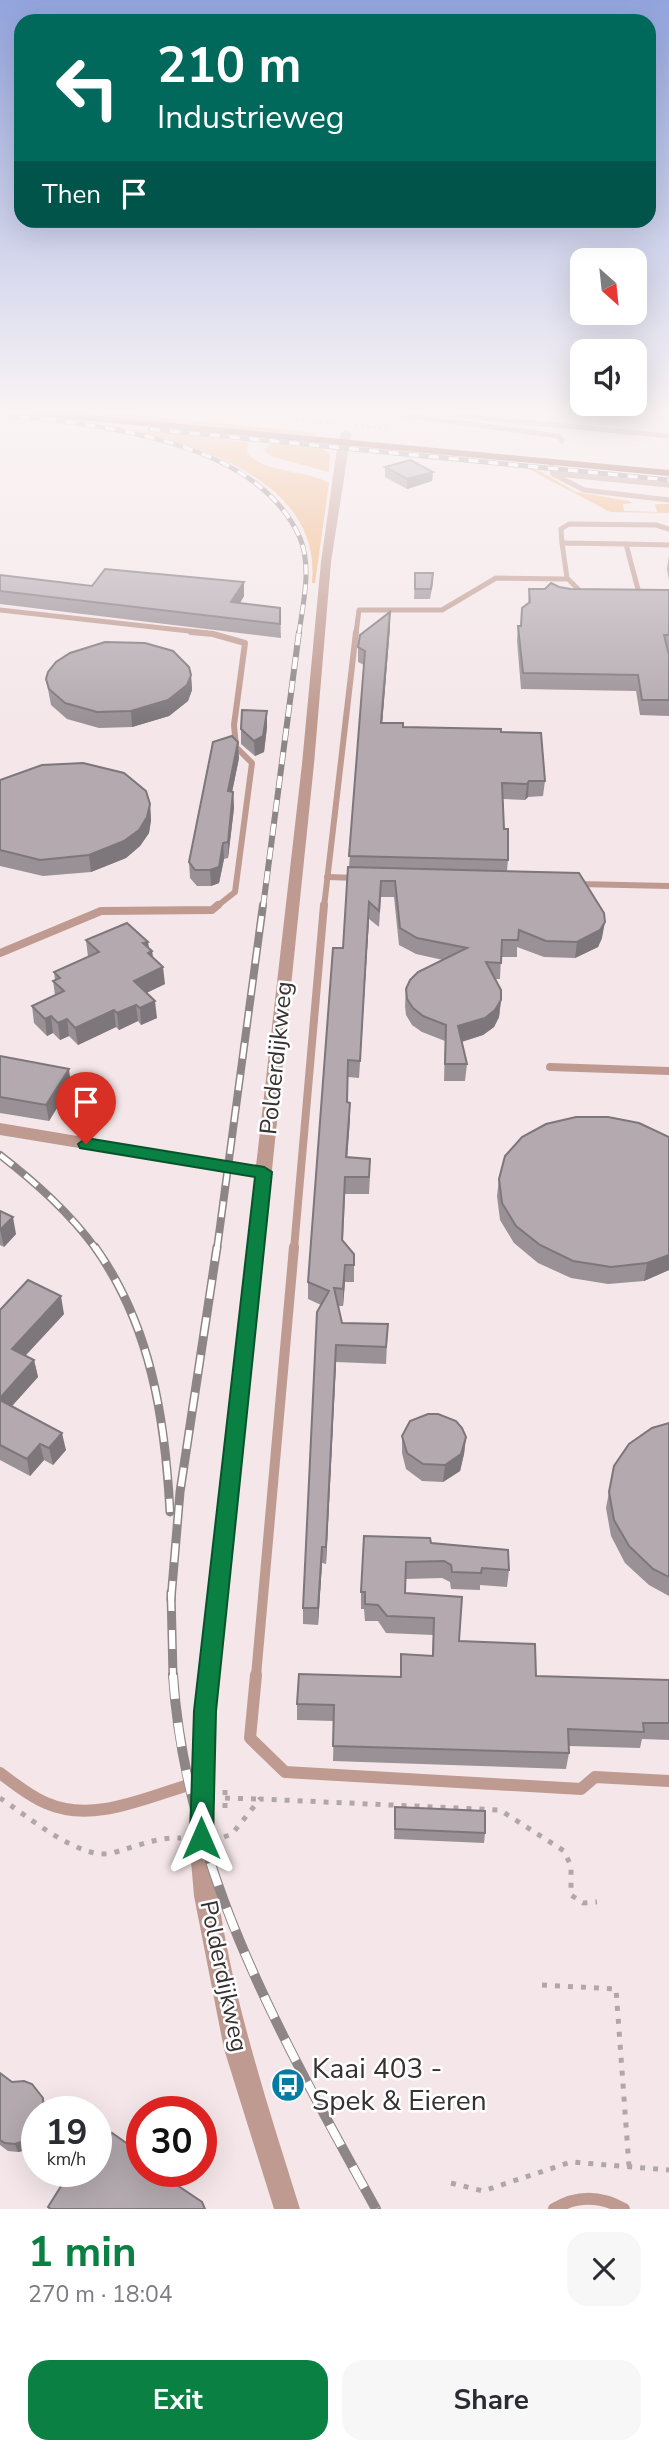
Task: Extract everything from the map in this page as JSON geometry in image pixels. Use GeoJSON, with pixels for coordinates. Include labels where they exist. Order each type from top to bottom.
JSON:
{"type":"FeatureCollection","features":[{"type":"Feature","properties":{"kind":"street","name":"Polderdijkweg"},"geometry":{"type":"LineString","coordinates":[[287,2209],[237,2049],[206,1896],[202,1860],[202,1782],[205,1711],[306,778],[326,562],[333,516]]}},
{"type":"Feature","properties":{"kind":"street"},"geometry":{"type":"LineString","coordinates":[[0,1129],[264,1172]]}},
{"type":"Feature","properties":{"kind":"lane"},"geometry":{"type":"LineString","coordinates":[[587,594],[573,588],[566,579],[561,529],[569,524],[656,525],[669,529]]}},
{"type":"Feature","properties":{"kind":"lane"},"geometry":{"type":"LineString","coordinates":[[562,543],[669,545]]}},
{"type":"Feature","properties":{"kind":"lane"},"geometry":{"type":"LineString","coordinates":[[626,544],[638,597]]}},
{"type":"Feature","properties":{"kind":"lane"},"geometry":{"type":"LineString","coordinates":[[566,579],[496,578],[442,610],[359,610],[327,877],[250,1738],[285,1772],[581,1789],[595,1777],[669,1781]]}},
{"type":"Feature","properties":{"kind":"lane"},"geometry":{"type":"LineString","coordinates":[[626,597],[648,597]]}},
{"type":"Feature","properties":{"kind":"lane"},"geometry":{"type":"LineString","coordinates":[[0,610],[213,634],[246,643],[234,725],[236,747],[252,763],[235,892],[212,910],[101,911],[0,953]]}},
{"type":"Feature","properties":{"kind":"lane"},"geometry":{"type":"LineString","coordinates":[[327,877],[368,878]]}},
{"type":"Feature","properties":{"kind":"lane"},"geometry":{"type":"LineString","coordinates":[[573,884],[669,886]]}},
{"type":"Feature","properties":{"kind":"lane"},"geometry":{"type":"LineString","coordinates":[[550,1067],[669,1071]]}},
{"type":"Feature","properties":{"kind":"lane"},"geometry":{"type":"LineString","coordinates":[[0,1773],[48,1804],[76,1812],[130,1803],[202,1782]]}},
{"type":"Feature","properties":{"kind":"lane"},"geometry":{"type":"LineString","coordinates":[[554,2209],[562,2203],[590,2198],[624,2209]]}},
{"type":"Feature","properties":{"kind":"path"},"geometry":{"type":"LineString","coordinates":[[225,1797],[500,1810],[564,1851],[572,1864],[571,1895],[583,1903],[597,1902]]}},
{"type":"Feature","properties":{"kind":"path"},"geometry":{"type":"LineString","coordinates":[[0,1798],[79,1849],[96,1854],[109,1854],[161,1837],[179,1839]]}},
{"type":"Feature","properties":{"kind":"path"},"geometry":{"type":"LineString","coordinates":[[224,1837],[240,1826],[260,1799]]}},
{"type":"Feature","properties":{"kind":"path"},"geometry":{"type":"LineString","coordinates":[[542,1985],[615,1989],[629,2166]]}},
{"type":"Feature","properties":{"kind":"path"},"geometry":{"type":"LineString","coordinates":[[451,2183],[483,2191],[572,2162],[669,2170]]}},
{"type":"Feature","properties":{"kind":"shaded area"},"geometry":{"type":"Polygon","coordinates":[[[295,516],[324,516],[315,583],[312,583],[310,549],[295,516]]]}},
{"type":"Feature","properties":{"kind":"building"},"geometry":{"type":"Polygon","coordinates":[[[105,569],[244,582],[231,602],[280,608],[280,624],[0,591],[0,575],[92,586],[105,569]]]}},
{"type":"Feature","properties":{"kind":"building"},"geometry":{"type":"Polygon","coordinates":[[[415,573],[433,573],[431,589],[415,589],[415,573]]]}},
{"type":"Feature","properties":{"kind":"building"},"geometry":{"type":"Polygon","coordinates":[[[551,583],[571,589],[669,590],[669,635],[664,635],[669,655],[669,700],[642,700],[638,675],[523,673],[518,626],[521,626],[522,608],[530,602],[529,589],[545,589],[551,583]]]}},
{"type":"Feature","properties":{"kind":"building"},"geometry":{"type":"Polygon","coordinates":[[[390,612],[381,723],[403,723],[403,727],[501,729],[501,732],[541,733],[545,781],[529,781],[527,784],[502,783],[504,829],[508,829],[508,860],[349,856],[365,651],[358,647],[360,635],[390,612]]]}},
{"type":"Feature","properties":{"kind":"building"},"geometry":{"type":"Polygon","coordinates":[[[105,642],[145,643],[173,651],[189,667],[191,675],[187,685],[168,700],[131,711],[97,712],[65,703],[49,689],[46,679],[56,662],[70,653],[105,642]]]}},
{"type":"Feature","properties":{"kind":"building"},"geometry":{"type":"Polygon","coordinates":[[[242,710],[267,711],[263,736],[254,741],[241,729],[242,710]]]}},
{"type":"Feature","properties":{"kind":"building"},"geometry":{"type":"Polygon","coordinates":[[[232,736],[238,742],[228,791],[233,792],[228,842],[223,843],[219,867],[195,870],[189,862],[213,742],[232,736]]]}},
{"type":"Feature","properties":{"kind":"building"},"geometry":{"type":"Polygon","coordinates":[[[83,763],[124,773],[146,791],[150,804],[147,817],[139,830],[124,841],[89,855],[40,860],[0,850],[0,780],[42,765],[83,763]]]}},
{"type":"Feature","properties":{"kind":"building"},"geometry":{"type":"Polygon","coordinates":[[[348,867],[579,873],[604,913],[605,922],[600,930],[577,942],[546,941],[519,930],[518,940],[502,940],[501,963],[486,962],[501,990],[501,1000],[495,1010],[485,1018],[458,1026],[467,1064],[445,1064],[446,1025],[423,1016],[413,1008],[407,999],[406,989],[418,972],[467,948],[417,938],[400,928],[395,881],[381,881],[379,911],[369,902],[360,1061],[348,1060],[347,1102],[350,1103],[346,1157],[370,1159],[369,1177],[345,1177],[342,1240],[354,1254],[354,1265],[345,1265],[343,1289],[334,1288],[342,1323],[388,1324],[386,1347],[336,1345],[326,1547],[322,1547],[318,1608],[303,1608],[317,1312],[329,1291],[308,1282],[333,948],[343,948],[348,867]]]}},
{"type":"Feature","properties":{"kind":"building"},"geometry":{"type":"Polygon","coordinates":[[[127,923],[148,942],[143,943],[152,951],[148,953],[163,967],[134,981],[155,1001],[140,1008],[136,1005],[117,1013],[114,1010],[75,1028],[67,1019],[58,1023],[51,1016],[45,1019],[32,1006],[64,991],[53,981],[60,978],[54,972],[99,952],[86,940],[127,923]]]}},
{"type":"Feature","properties":{"kind":"building"},"geometry":{"type":"Polygon","coordinates":[[[0,1056],[69,1069],[46,1105],[0,1097],[0,1056]]]}},
{"type":"Feature","properties":{"kind":"building"},"geometry":{"type":"Polygon","coordinates":[[[576,1117],[608,1117],[639,1123],[669,1137],[669,1255],[647,1263],[611,1267],[573,1261],[540,1245],[516,1226],[502,1203],[499,1179],[505,1156],[522,1137],[546,1124],[576,1117]]]}},
{"type":"Feature","properties":{"kind":"building"},"geometry":{"type":"Polygon","coordinates":[[[0,1211],[13,1217],[0,1230],[0,1211]]]}},
{"type":"Feature","properties":{"kind":"building"},"geometry":{"type":"Polygon","coordinates":[[[28,1280],[61,1296],[12,1349],[34,1360],[0,1398],[0,1310],[28,1280]]]}},
{"type":"Feature","properties":{"kind":"building"},"geometry":{"type":"Polygon","coordinates":[[[0,1400],[62,1433],[49,1448],[40,1444],[27,1459],[0,1445],[0,1400]]]}},
{"type":"Feature","properties":{"kind":"building"},"geometry":{"type":"Polygon","coordinates":[[[428,1414],[438,1414],[456,1421],[466,1437],[461,1454],[445,1465],[423,1464],[407,1453],[402,1436],[410,1421],[428,1414]]]}},
{"type":"Feature","properties":{"kind":"building"},"geometry":{"type":"Polygon","coordinates":[[[669,1423],[669,1577],[653,1569],[629,1546],[614,1520],[609,1492],[614,1466],[629,1444],[652,1428],[669,1423]]]}},
{"type":"Feature","properties":{"kind":"building"},"geometry":{"type":"Polygon","coordinates":[[[364,1536],[430,1538],[431,1543],[508,1550],[509,1570],[482,1568],[481,1573],[452,1572],[451,1565],[444,1561],[406,1562],[405,1593],[462,1597],[459,1641],[535,1644],[536,1676],[669,1680],[669,1723],[643,1723],[644,1732],[568,1729],[569,1753],[333,1746],[334,1705],[297,1704],[299,1674],[401,1677],[401,1654],[433,1656],[434,1618],[387,1616],[378,1605],[365,1604],[365,1592],[361,1592],[364,1536]]]}},
{"type":"Feature","properties":{"kind":"building"},"geometry":{"type":"Polygon","coordinates":[[[395,1807],[485,1811],[485,1833],[395,1829],[395,1807]]]}},
{"type":"Feature","properties":{"kind":"building"},"geometry":{"type":"Polygon","coordinates":[[[0,2073],[12,2082],[24,2081],[32,2084],[41,2096],[21,2096],[21,2142],[15,2144],[0,2140],[0,2073]]]}},
{"type":"Feature","properties":{"kind":"building"},"geometry":{"type":"Polygon","coordinates":[[[112,2133],[126,2143],[126,2187],[180,2187],[202,2202],[205,2209],[51,2209],[48,2207],[60,2187],[112,2187],[112,2133]]]}},
{"type":"Feature","properties":{"kind":"railway"},"geometry":{"type":"LineString","coordinates":[[286,516],[304,549],[306,586],[299,633]]}},
{"type":"Feature","properties":{"kind":"railway"},"geometry":{"type":"LineString","coordinates":[[263,907],[299,632]]}},
{"type":"Feature","properties":{"kind":"railway"},"geometry":{"type":"LineString","coordinates":[[217,1249],[263,905]]}},
{"type":"Feature","properties":{"kind":"railway"},"geometry":{"type":"LineString","coordinates":[[0,1155],[51,1199],[96,1249]]}},
{"type":"Feature","properties":{"kind":"railway"},"geometry":{"type":"LineString","coordinates":[[95,1247],[130,1309],[152,1374],[164,1442],[170,1512]]}},
{"type":"Feature","properties":{"kind":"railway"},"geometry":{"type":"LineString","coordinates":[[171,1598],[180,1492],[217,1247]]}},
{"type":"Feature","properties":{"kind":"railway"},"geometry":{"type":"LineString","coordinates":[[171,1592],[171,1598]]}},
{"type":"Feature","properties":{"kind":"railway"},"geometry":{"type":"LineString","coordinates":[[171,1598],[173,1676]]}},
{"type":"Feature","properties":{"kind":"railway"},"geometry":{"type":"LineString","coordinates":[[173,1675],[182,1748],[197,1818],[218,1886],[274,2018],[376,2209]]}},
{"type":"Feature","properties":{"kind":"place","name":"Kaai 403 - Spek & Eieren"},"geometry":{"type":"Point","coordinates":[288,2085]}},
{"type":"Feature","properties":{"kind":"route"},"geometry":{"type":"LineString","coordinates":[[86,1144],[264,1172],[205,1711],[201,1838]]}}]}
